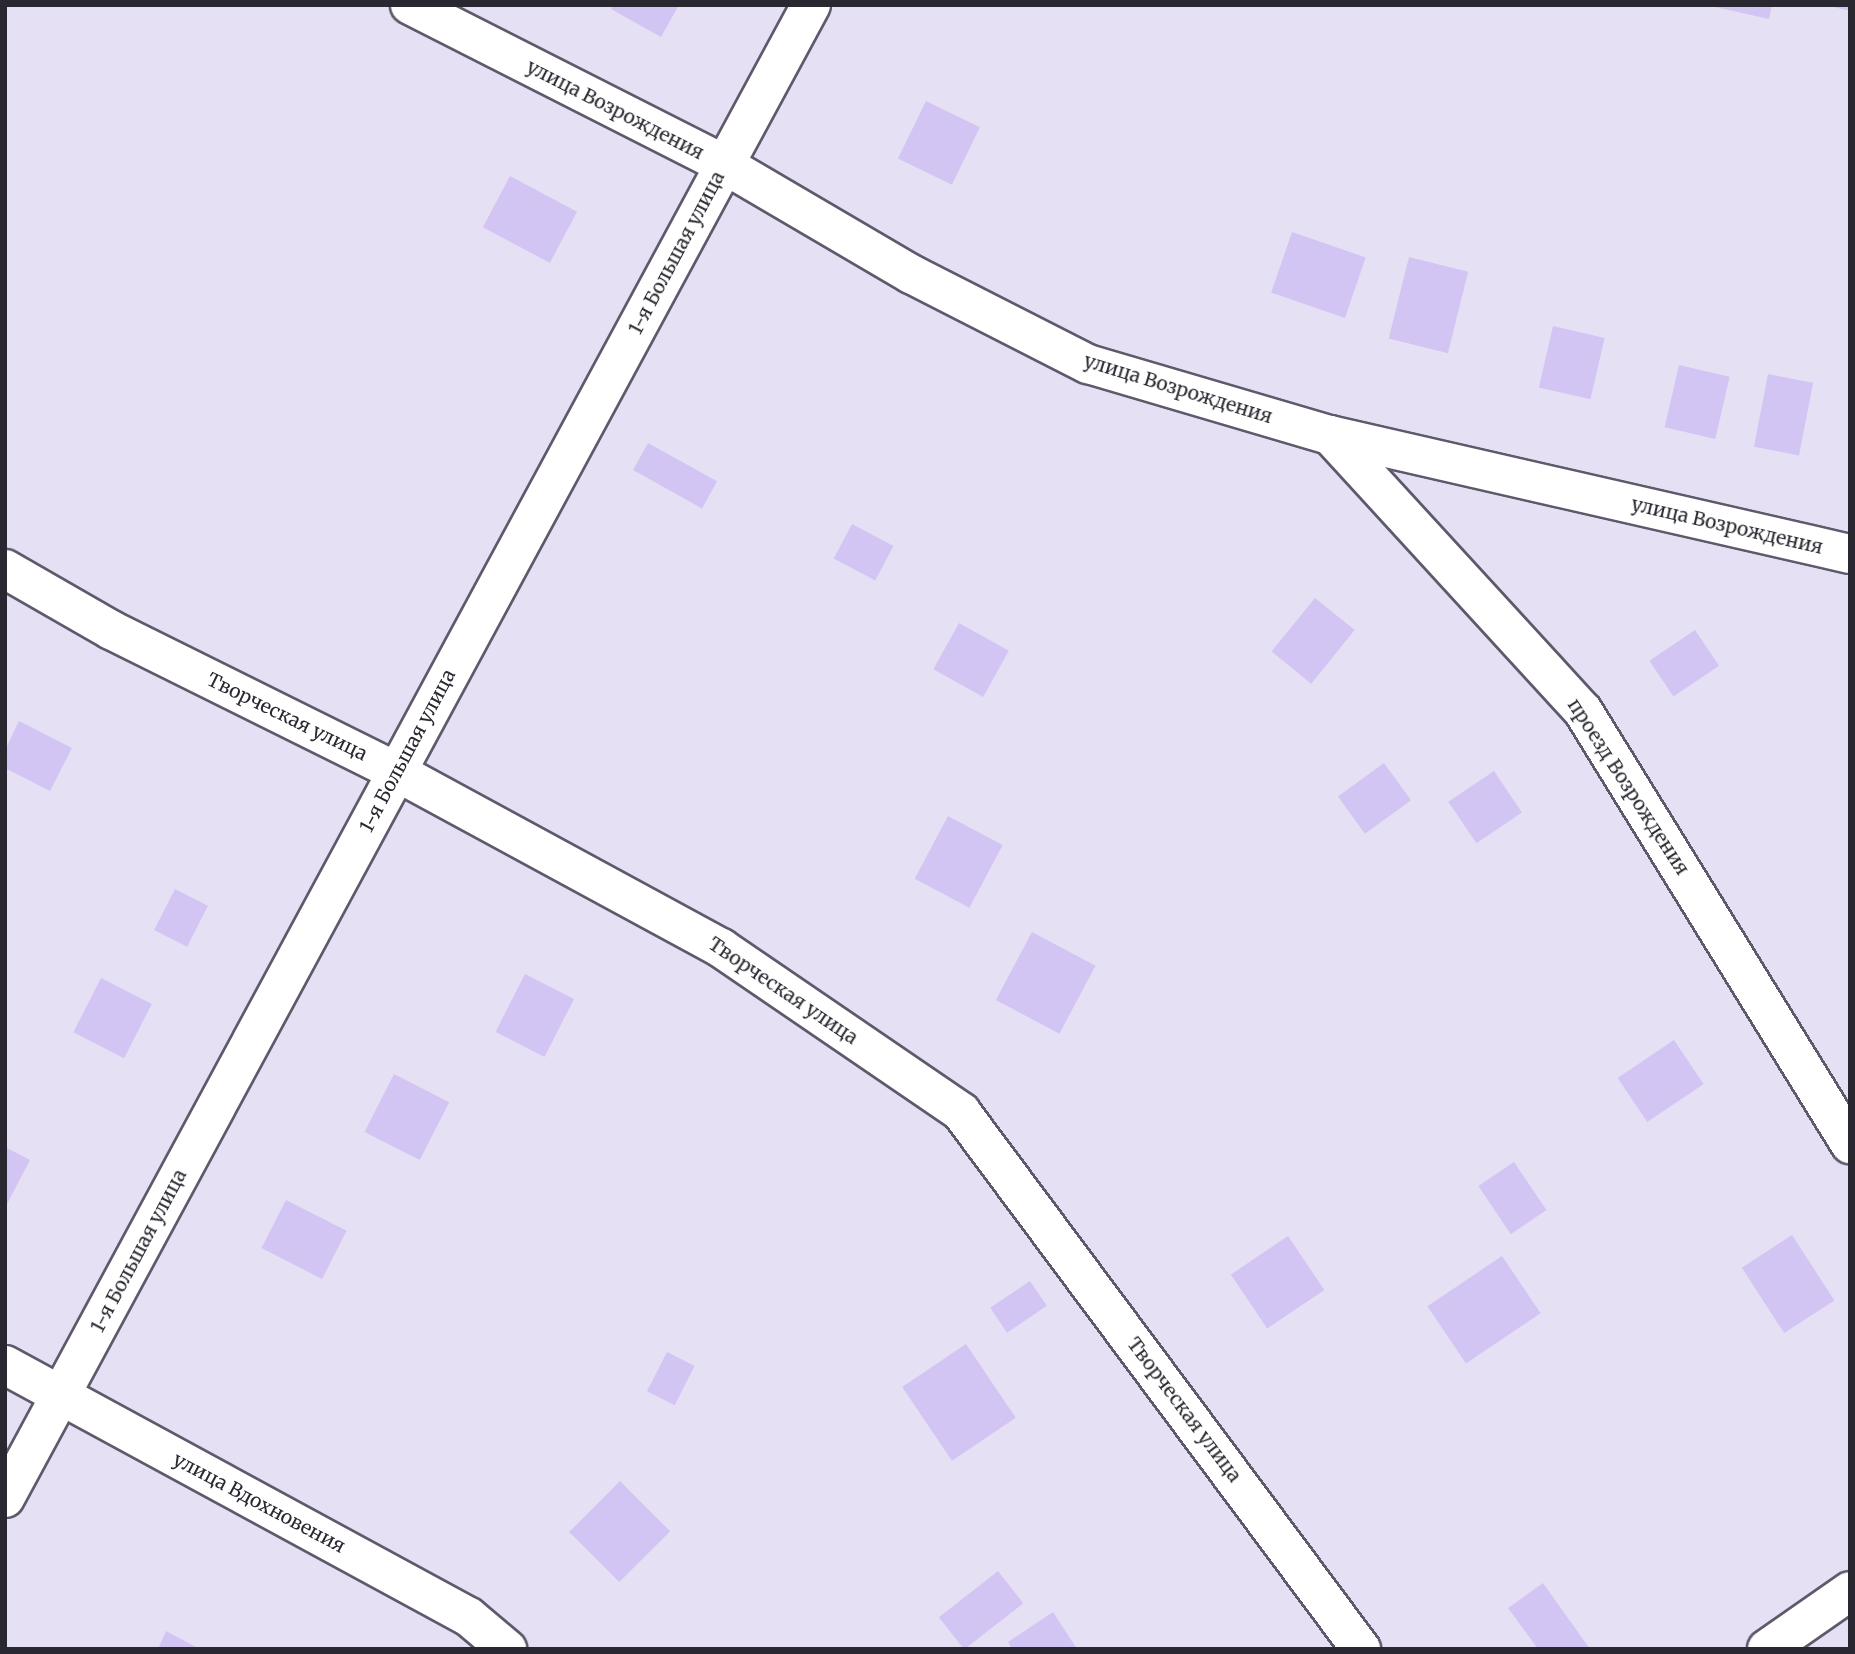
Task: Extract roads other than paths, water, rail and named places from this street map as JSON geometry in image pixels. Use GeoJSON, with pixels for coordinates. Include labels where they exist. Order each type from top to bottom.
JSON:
{"type":"FeatureCollection","features":[{"type":"Feature","properties":{"kind":"street","name":"улица Возрождения"},"geometry":{"type":"LineString","coordinates":[[410,5],[724,165],[911,274],[1088,364],[1330,435],[1850,554]]}},
{"type":"Feature","properties":{"kind":"street","name":"1-я Большая улица"},"geometry":{"type":"LineString","coordinates":[[5,1498],[811,5]]}},
{"type":"Feature","properties":{"kind":"street","name":"проезд Возрождения"},"geometry":{"type":"LineString","coordinates":[[1330,435],[1583,711],[1850,1144]]}},
{"type":"Feature","properties":{"kind":"street","name":"Творческая улица"},"geometry":{"type":"LineString","coordinates":[[5,569],[111,630],[397,772],[721,948],[961,1112],[1362,1649]]}},
{"type":"Feature","properties":{"kind":"street","name":"улица Вдохновения"},"geometry":{"type":"LineString","coordinates":[[5,1365],[469,1617],[507,1649]]}},
{"type":"Feature","properties":{"kind":"street"},"geometry":{"type":"LineString","coordinates":[[1767,1649],[1850,1591]]}}]}
